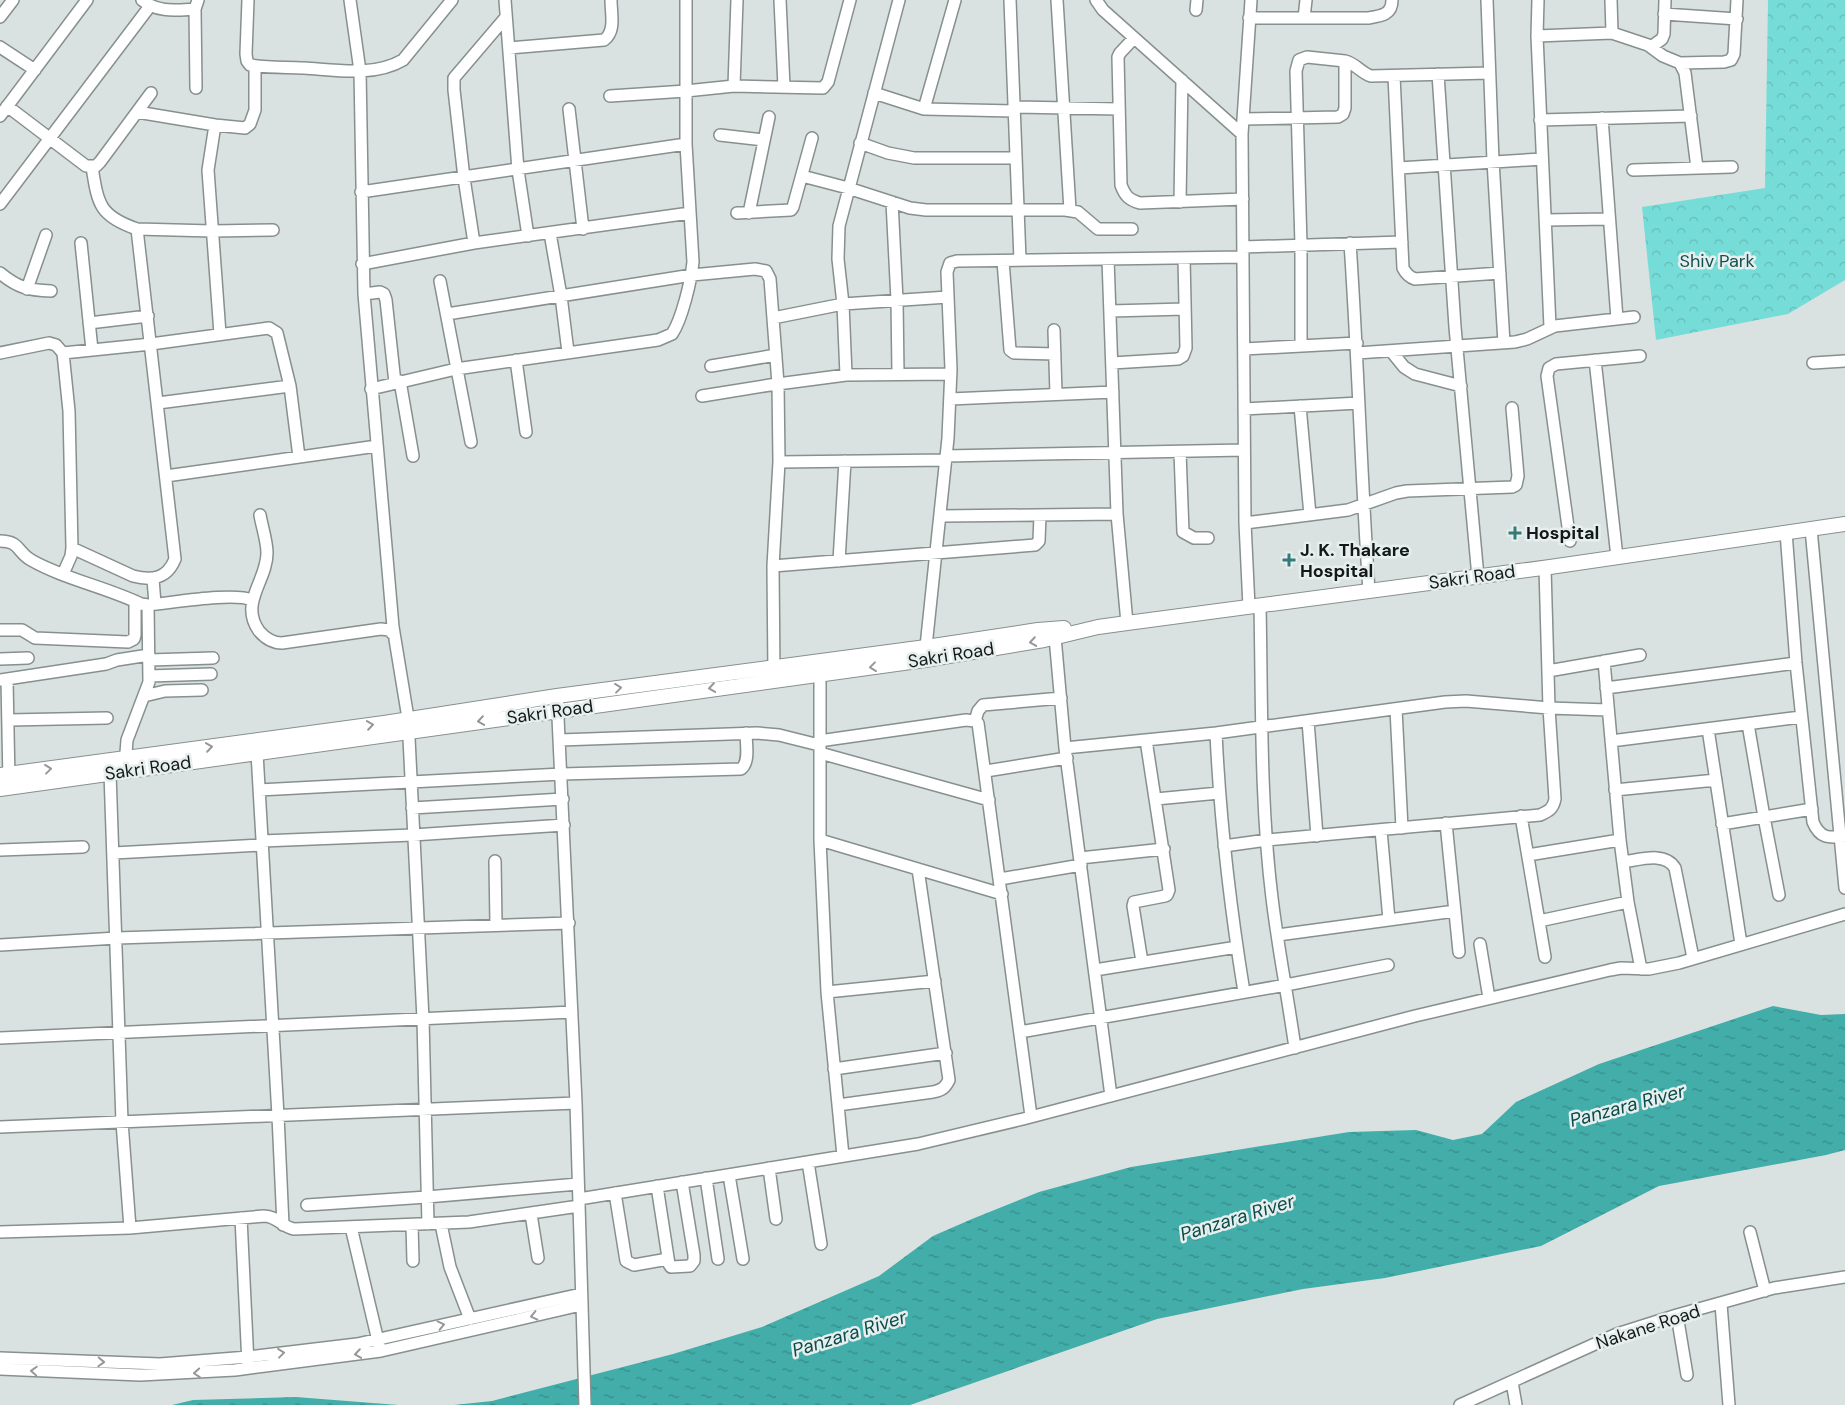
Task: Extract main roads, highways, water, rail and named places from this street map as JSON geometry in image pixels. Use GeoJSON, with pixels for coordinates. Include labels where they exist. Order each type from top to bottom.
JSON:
{"type":"FeatureCollection","features":[{"type":"Feature","properties":{"kind":"main road","name":"Sakri Road"},"geometry":{"type":"LineString","coordinates":[[5,781],[408,725],[558,711],[820,667],[1055,637],[1098,627],[1545,568],[1845,524]]}},
{"type":"Feature","properties":{"kind":"main road","name":"Sakri Road"},"geometry":{"type":"LineString","coordinates":[[925,654],[1038,630],[1098,627]]}},
{"type":"Feature","properties":{"kind":"main road","name":"Sakri Road"},"geometry":{"type":"LineString","coordinates":[[5,781],[110,773],[127,765],[257,753],[557,696],[774,674]]}},
{"type":"Feature","properties":{"kind":"water","name":"Panzara River"},"geometry":{"type":"Polygon","coordinates":[[[1773,1006],[1821,1015],[1845,1014],[1845,1150],[1659,1186],[1541,1246],[1385,1278],[1303,1289],[1157,1319],[910,1405],[454,1405],[492,1401],[673,1354],[762,1327],[879,1276],[933,1236],[972,1219],[1039,1192],[1131,1167],[1349,1132],[1416,1130],[1453,1140],[1482,1134],[1516,1102],[1599,1064],[1773,1006]]]}},
{"type":"Feature","properties":{"kind":"water"},"geometry":{"type":"Polygon","coordinates":[[[296,1397],[398,1405],[172,1405],[193,1400],[296,1397]]]}},
{"type":"Feature","properties":{"kind":"place","name":"Hospital"},"geometry":{"type":"Point","coordinates":[1515,533]}},
{"type":"Feature","properties":{"kind":"place","name":"J. K. Thakare Hospital"},"geometry":{"type":"Point","coordinates":[1289,560]}},
{"type":"Feature","properties":{"kind":"park label","name":"Shiv Park"},"geometry":{"type":"Point","coordinates":[1717,261]}}]}
